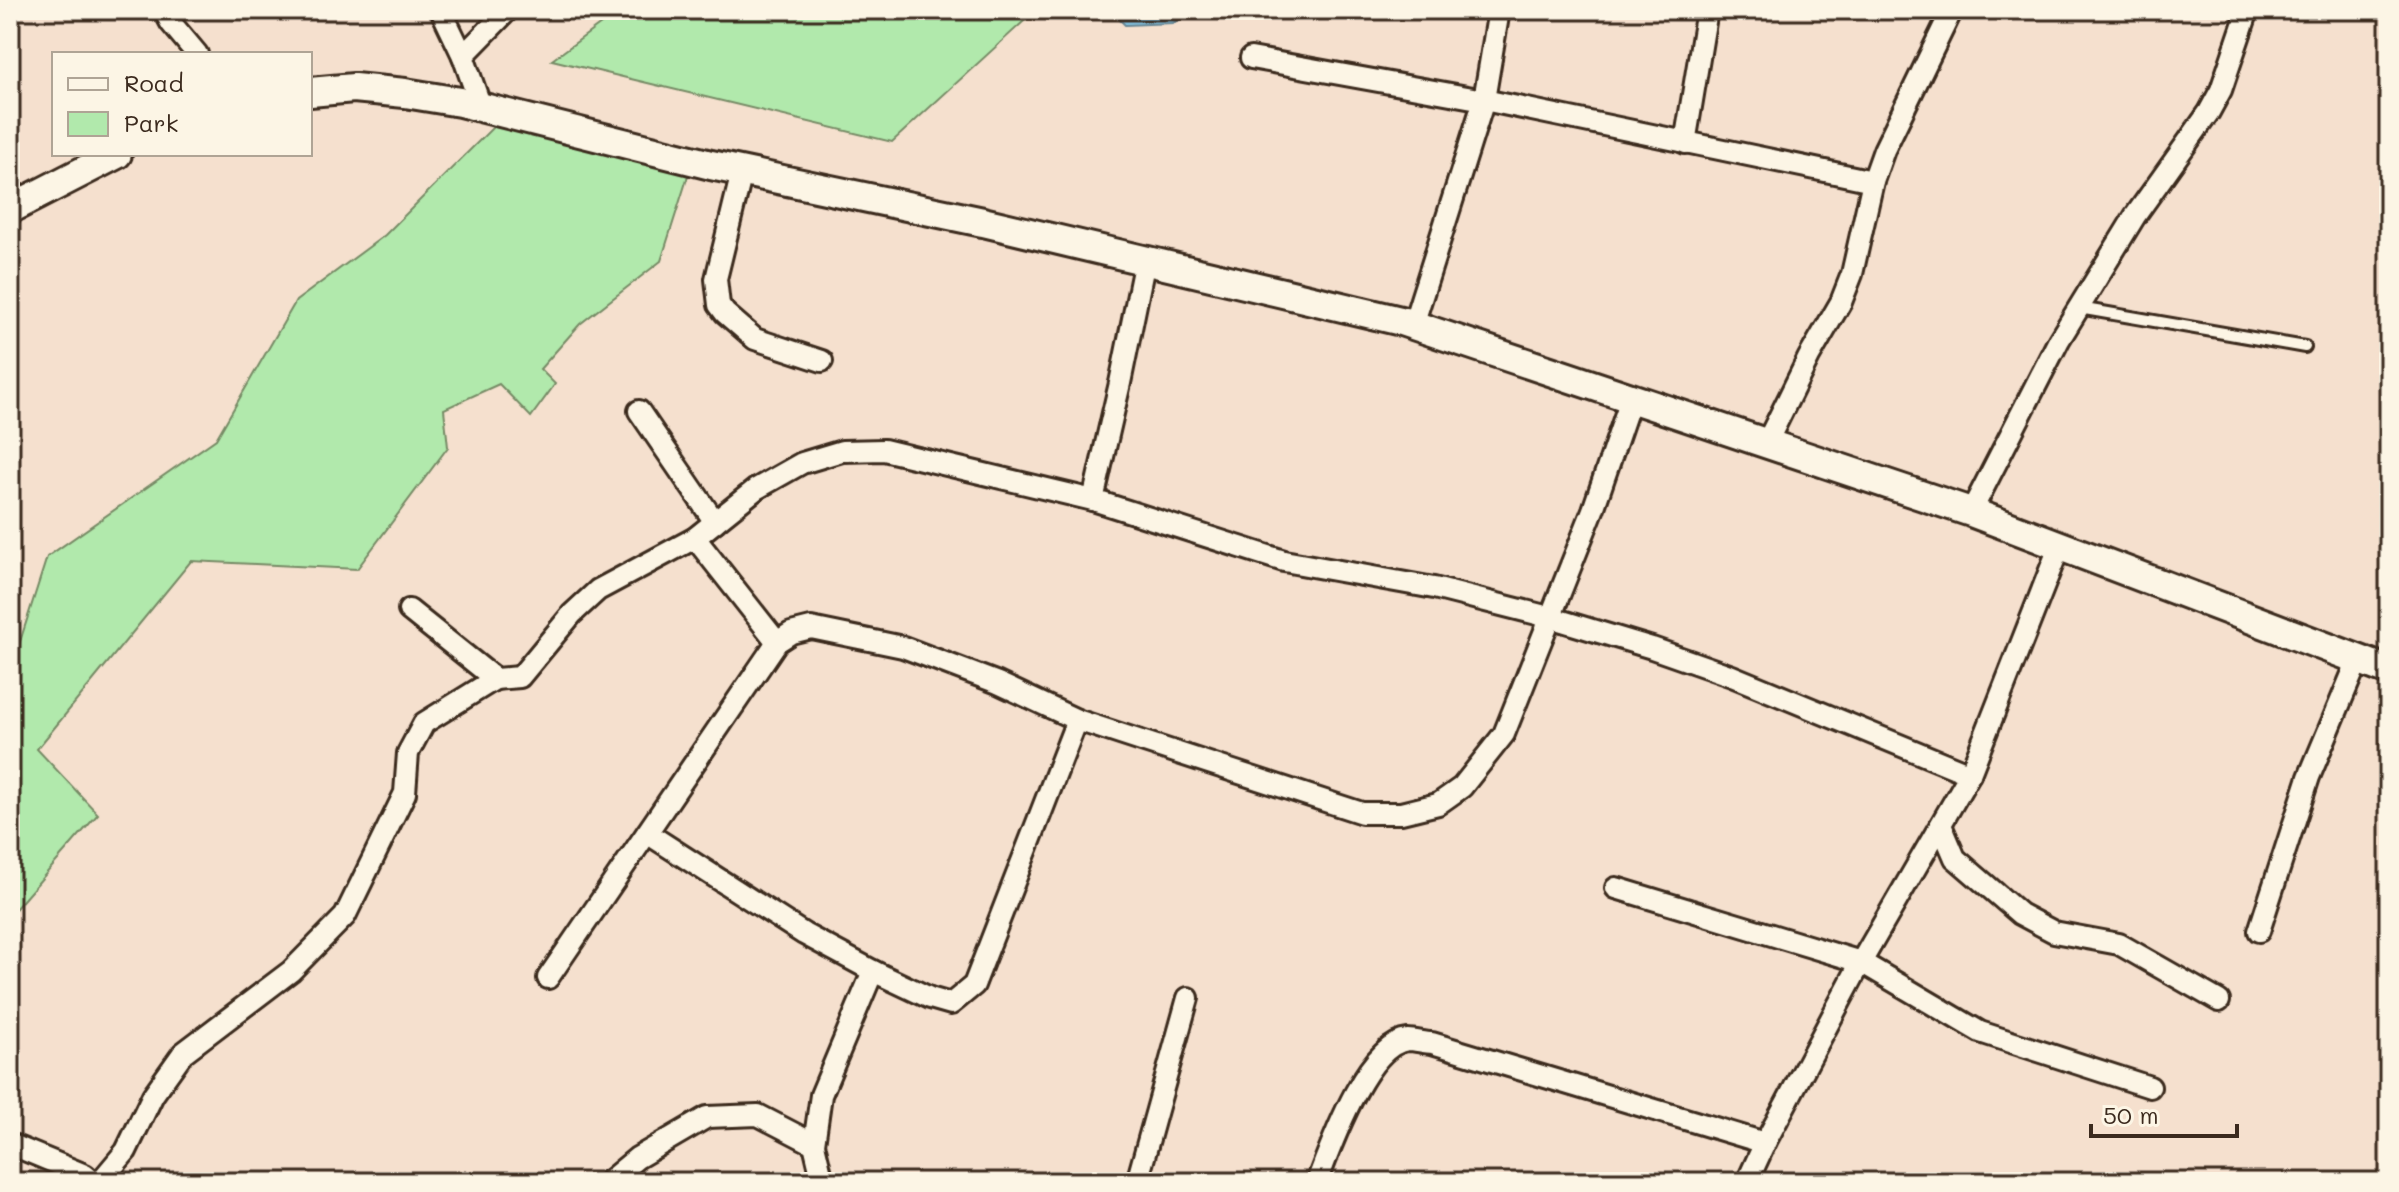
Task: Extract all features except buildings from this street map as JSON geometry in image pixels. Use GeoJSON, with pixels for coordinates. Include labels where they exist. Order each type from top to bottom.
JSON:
{"type":"FeatureCollection","features":[{"type":"Feature","properties":{"kind":"street"},"geometry":{"type":"LineString","coordinates":[[164,10],[195,52]]}},
{"type":"Feature","properties":{"kind":"street"},"geometry":{"type":"LineString","coordinates":[[441,10],[463,56],[481,107]]}},
{"type":"Feature","properties":{"kind":"street"},"geometry":{"type":"LineString","coordinates":[[463,56],[508,10]]}},
{"type":"Feature","properties":{"kind":"street"},"geometry":{"type":"LineString","coordinates":[[1413,325],[1484,100],[1499,10]]}},
{"type":"Feature","properties":{"kind":"street"},"geometry":{"type":"LineString","coordinates":[[1685,143],[1707,10]]}},
{"type":"Feature","properties":{"kind":"street"},"geometry":{"type":"LineString","coordinates":[[1767,442],[1841,302],[1852,274],[1873,181],[1896,124],[1952,10]]}},
{"type":"Feature","properties":{"kind":"street"},"geometry":{"type":"LineString","coordinates":[[1971,512],[2059,340],[2135,216],[2209,112],[2221,90],[2248,10]]}},
{"type":"Feature","properties":{"kind":"street"},"geometry":{"type":"LineString","coordinates":[[1251,58],[1484,100],[1873,181]]}},
{"type":"Feature","properties":{"kind":"street"},"geometry":{"type":"LineString","coordinates":[[312,92],[354,88],[405,93],[481,107],[742,172],[983,222],[1413,325],[1971,512],[2389,671]]}},
{"type":"Feature","properties":{"kind":"street"},"geometry":{"type":"LineString","coordinates":[[10,209],[113,156]]}},
{"type":"Feature","properties":{"kind":"street"},"geometry":{"type":"LineString","coordinates":[[742,172],[716,279],[719,305],[755,339],[822,361]]}},
{"type":"Feature","properties":{"kind":"street"},"geometry":{"type":"LineString","coordinates":[[1093,500],[1145,260]]}},
{"type":"Feature","properties":{"kind":"street"},"geometry":{"type":"LineString","coordinates":[[548,978],[777,642],[791,633],[811,628],[903,647],[998,683],[1077,720],[1362,813],[1401,813],[1438,804],[1462,787],[1504,734],[1593,510],[1632,396]]}},
{"type":"Feature","properties":{"kind":"street"},"geometry":{"type":"LineString","coordinates":[[639,411],[715,522]]}},
{"type":"Feature","properties":{"kind":"street"},"geometry":{"type":"LineString","coordinates":[[100,1182],[126,1151],[153,1095],[183,1053],[291,971],[345,916],[405,793],[408,753],[424,723],[495,679],[520,677],[572,614],[598,590],[695,538],[756,489],[802,463],[842,451],[884,450],[1093,500],[1284,561],[1434,588],[1549,617],[1732,676],[1970,774]]}},
{"type":"Feature","properties":{"kind":"street"},"geometry":{"type":"LineString","coordinates":[[695,538],[777,642]]}},
{"type":"Feature","properties":{"kind":"street"},"geometry":{"type":"LineString","coordinates":[[1747,1182],[1861,962],[1970,774],[2060,545]]}},
{"type":"Feature","properties":{"kind":"street"},"geometry":{"type":"LineString","coordinates":[[409,610],[495,679]]}},
{"type":"Feature","properties":{"kind":"street"},"geometry":{"type":"LineString","coordinates":[[2259,931],[2309,777],[2358,660]]}},
{"type":"Feature","properties":{"kind":"street"},"geometry":{"type":"LineString","coordinates":[[647,833],[804,934],[873,971],[930,998],[951,1004],[974,985],[1077,720]]}},
{"type":"Feature","properties":{"kind":"street"},"geometry":{"type":"LineString","coordinates":[[1941,825],[1955,858],[2020,914],[2054,932],[2119,944],[2219,1001]]}},
{"type":"Feature","properties":{"kind":"street"},"geometry":{"type":"LineString","coordinates":[[1616,888],[1861,962],[1980,1032],[2150,1087]]}},
{"type":"Feature","properties":{"kind":"street"},"geometry":{"type":"LineString","coordinates":[[823,1182],[814,1144],[821,1095],[873,971]]}},
{"type":"Feature","properties":{"kind":"street"},"geometry":{"type":"LineString","coordinates":[[1137,1182],[1188,998]]}},
{"type":"Feature","properties":{"kind":"street"},"geometry":{"type":"LineString","coordinates":[[1317,1182],[1341,1120],[1372,1066],[1390,1048],[1406,1040],[1432,1043],[1765,1143]]}},
{"type":"Feature","properties":{"kind":"street"},"geometry":{"type":"LineString","coordinates":[[608,1182],[637,1158],[707,1117],[758,1115],[814,1144]]}},
{"type":"Feature","properties":{"kind":"street"},"geometry":{"type":"LineString","coordinates":[[10,1144],[85,1175],[93,1182]]}},
{"type":"Feature","properties":{"kind":"lane"},"geometry":{"type":"LineString","coordinates":[[2079,308],[2305,347]]}},
{"type":"Feature","properties":{"kind":"green space"},"geometry":{"type":"Polygon","coordinates":[[[620,10],[1036,10],[892,142],[552,60],[620,10]]]}},
{"type":"Feature","properties":{"kind":"green space"},"geometry":{"type":"Polygon","coordinates":[[[497,123],[691,166],[661,261],[580,324],[540,369],[555,384],[531,417],[499,384],[444,409],[448,447],[357,569],[191,561],[37,749],[98,814],[10,915],[10,660],[16,654],[47,557],[216,439],[296,301],[385,235],[497,123]]]}},
{"type":"Feature","properties":{"kind":"water"},"geometry":{"type":"Polygon","coordinates":[[[1110,10],[1198,10],[1173,23],[1125,25],[1110,10]]]}}]}
